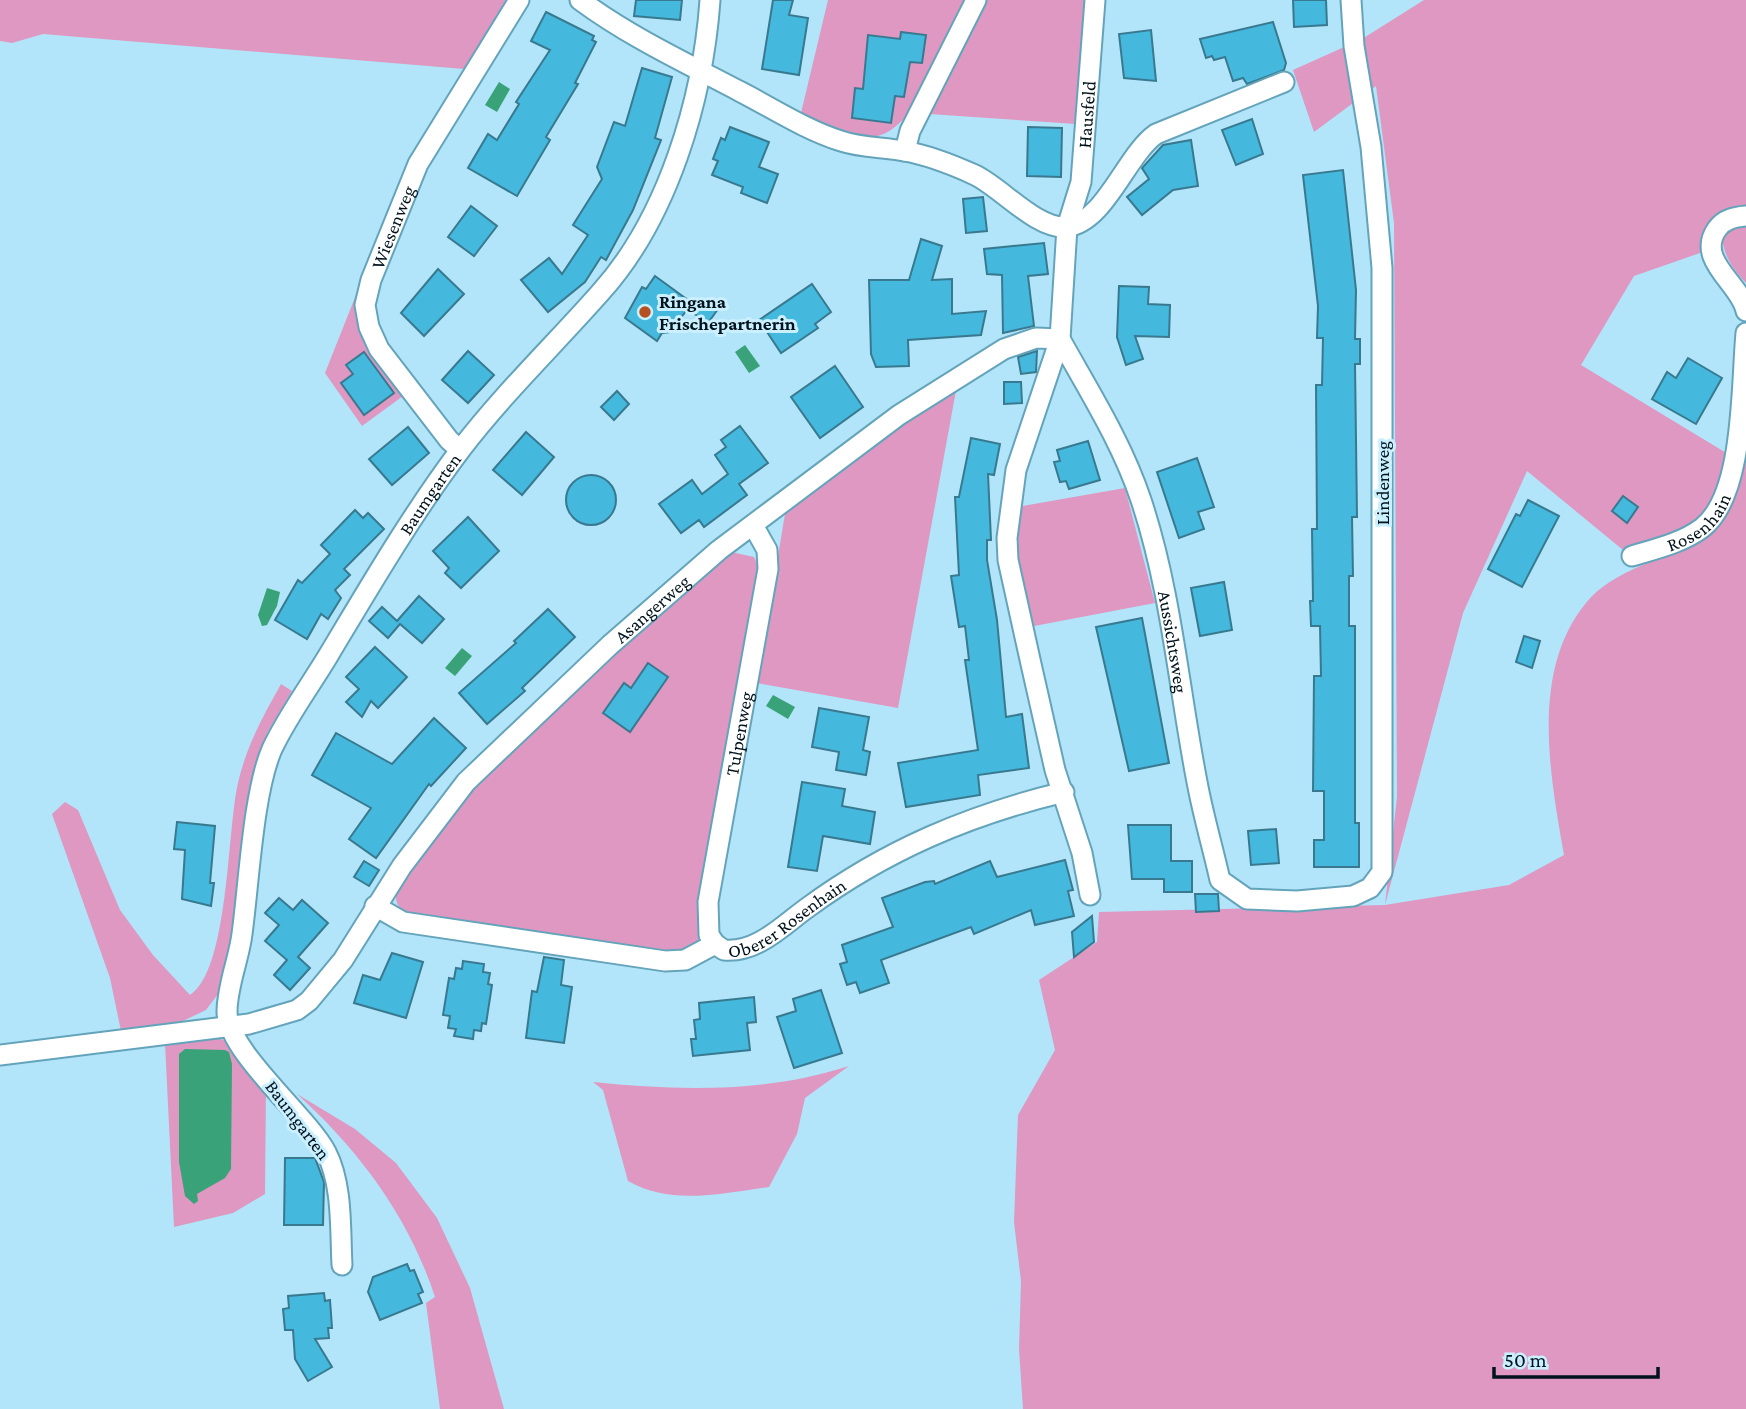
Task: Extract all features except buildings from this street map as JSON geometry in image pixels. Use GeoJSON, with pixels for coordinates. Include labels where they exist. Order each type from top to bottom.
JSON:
{"type":"FeatureCollection","features":[{"type":"Feature","properties":{"kind":"street","name":"Wiesenweg"},"geometry":{"type":"LineString","coordinates":[[460,450],[449,440],[379,349],[369,327],[365,305],[371,280],[418,164],[519,0]]}},
{"type":"Feature","properties":{"kind":"street"},"geometry":{"type":"LineString","coordinates":[[580,0],[619,29],[819,133],[863,147],[905,151],[978,177],[1041,222],[1067,227],[1082,221],[1098,207],[1144,143],[1156,134],[1284,82]]}},
{"type":"Feature","properties":{"kind":"street","name":"Baumgarten"},"geometry":{"type":"LineString","coordinates":[[342,1265],[336,1184],[324,1149],[229,1027],[228,1001],[239,957],[261,789],[272,750],[369,588],[460,450],[532,364],[601,293],[627,258],[653,211],[676,160],[702,72],[710,0]]}},
{"type":"Feature","properties":{"kind":"street"},"geometry":{"type":"LineString","coordinates":[[905,151],[910,131],[976,0]]}},
{"type":"Feature","properties":{"kind":"street","name":"Hausfeld"},"geometry":{"type":"LineString","coordinates":[[1067,227],[1081,182],[1095,0]]}},
{"type":"Feature","properties":{"kind":"street","name":"Lindenweg"},"geometry":{"type":"LineString","coordinates":[[1297,901],[1353,897],[1370,888],[1382,872],[1382,268],[1371,147],[1354,46],[1351,0]]}},
{"type":"Feature","properties":{"kind":"street"},"geometry":{"type":"LineString","coordinates":[[1746,216],[1723,222],[1715,231],[1711,243],[1719,269],[1742,295],[1746,311]]}},
{"type":"Feature","properties":{"kind":"street"},"geometry":{"type":"LineString","coordinates":[[1067,227],[1060,338],[1016,470],[1007,538],[1008,560],[1028,655],[1055,770],[1082,853],[1090,895]]}},
{"type":"Feature","properties":{"kind":"street","name":"Rosenhain"},"geometry":{"type":"LineString","coordinates":[[1632,556],[1687,537],[1703,527],[1724,499],[1735,450],[1746,333]]}},
{"type":"Feature","properties":{"kind":"street","name":"Aussichtsweg"},"geometry":{"type":"LineString","coordinates":[[1060,338],[1126,460],[1141,501],[1156,554],[1189,724],[1197,785],[1220,880],[1247,899],[1297,901]]}},
{"type":"Feature","properties":{"kind":"street","name":"Asangerweg"},"geometry":{"type":"LineString","coordinates":[[229,1027],[283,1016],[309,1001],[343,960],[375,906],[449,802],[491,756],[610,645],[719,550],[899,415],[981,361],[1024,341],[1060,338]]}},
{"type":"Feature","properties":{"kind":"street","name":"Tulpenweg"},"geometry":{"type":"LineString","coordinates":[[715,944],[709,935],[708,902],[768,569],[767,550],[753,525]]}},
{"type":"Feature","properties":{"kind":"street","name":"Oberer Rosenhain"},"geometry":{"type":"LineString","coordinates":[[375,906],[403,922],[665,961],[685,960],[715,944],[724,950],[751,947],[854,875],[926,836],[989,812],[1064,792]]}},
{"type":"Feature","properties":{"kind":"street"},"geometry":{"type":"LineString","coordinates":[[0,1055],[229,1027]]}},
{"type":"Feature","properties":{"kind":"shaded area"},"geometry":{"type":"Polygon","coordinates":[[[0,0],[506,0],[464,69],[43,34],[12,43],[0,41],[0,0]]]}},
{"type":"Feature","properties":{"kind":"shaded area"},"geometry":{"type":"Polygon","coordinates":[[[828,0],[964,0],[940,58],[917,102],[888,132],[863,137],[836,129],[801,113],[828,0]]]}},
{"type":"Feature","properties":{"kind":"shaded area"},"geometry":{"type":"Polygon","coordinates":[[[984,0],[1086,0],[1076,124],[929,114],[984,0]]]}},
{"type":"Feature","properties":{"kind":"shaded area"},"geometry":{"type":"Polygon","coordinates":[[[1424,0],[1746,0],[1746,205],[1730,212],[1717,223],[1706,237],[1700,253],[1634,276],[1581,365],[1728,454],[1715,497],[1695,522],[1682,530],[1623,550],[1527,471],[1463,613],[1385,905],[1397,797],[1394,223],[1376,86],[1314,132],[1293,70],[1362,39],[1424,0]]]}},
{"type":"Feature","properties":{"kind":"shaded area"},"geometry":{"type":"Polygon","coordinates":[[[499,82],[510,89],[497,112],[485,105],[499,82]]]}},
{"type":"Feature","properties":{"kind":"shaded area"},"geometry":{"type":"Polygon","coordinates":[[[1746,221],[1746,283],[1730,262],[1722,237],[1731,227],[1746,221]]]}},
{"type":"Feature","properties":{"kind":"shaded area"},"geometry":{"type":"Polygon","coordinates":[[[356,295],[358,324],[369,350],[403,396],[362,426],[325,373],[356,295]]]}},
{"type":"Feature","properties":{"kind":"shaded area"},"geometry":{"type":"Polygon","coordinates":[[[745,345],[760,366],[749,373],[735,352],[745,345]]]}},
{"type":"Feature","properties":{"kind":"shaded area"},"geometry":{"type":"Polygon","coordinates":[[[957,385],[898,708],[757,683],[785,514],[903,421],[957,385]]]}},
{"type":"Feature","properties":{"kind":"shaded area"},"geometry":{"type":"Polygon","coordinates":[[[1746,442],[1746,1409],[1023,1409],[1019,1349],[1021,1281],[1014,1222],[1018,1115],[1055,1050],[1039,980],[1097,942],[1099,912],[1385,905],[1509,885],[1564,855],[1550,758],[1549,724],[1557,660],[1568,630],[1586,603],[1603,587],[1631,570],[1704,537],[1717,526],[1727,513],[1735,495],[1746,442]]]}},
{"type":"Feature","properties":{"kind":"shaded area"},"geometry":{"type":"Polygon","coordinates":[[[1125,488],[1155,603],[1029,627],[1014,548],[1017,507],[1125,488]]]}},
{"type":"Feature","properties":{"kind":"shaded area"},"geometry":{"type":"Polygon","coordinates":[[[731,552],[754,557],[760,570],[701,893],[698,941],[677,953],[410,914],[402,909],[396,899],[401,881],[450,815],[485,774],[605,659],[731,552]]]}},
{"type":"Feature","properties":{"kind":"shaded area"},"geometry":{"type":"Polygon","coordinates":[[[267,588],[280,592],[277,606],[267,625],[262,626],[258,615],[267,588]]]}},
{"type":"Feature","properties":{"kind":"shaded area"},"geometry":{"type":"Polygon","coordinates":[[[462,648],[472,656],[455,676],[445,668],[462,648]]]}},
{"type":"Feature","properties":{"kind":"shaded area"},"geometry":{"type":"Polygon","coordinates":[[[281,684],[292,691],[267,733],[255,765],[239,897],[224,986],[206,1010],[183,1021],[121,1031],[110,978],[52,814],[65,802],[78,810],[120,910],[153,955],[190,995],[203,981],[219,929],[234,804],[241,770],[256,732],[281,684]]]}},
{"type":"Feature","properties":{"kind":"shaded area"},"geometry":{"type":"Polygon","coordinates":[[[773,695],[795,707],[788,719],[766,706],[773,695]]]}},
{"type":"Feature","properties":{"kind":"shaded area"},"geometry":{"type":"Polygon","coordinates":[[[216,1038],[228,1041],[266,1084],[265,1194],[233,1213],[174,1227],[165,1043],[216,1038]]]}},
{"type":"Feature","properties":{"kind":"shaded area"},"geometry":{"type":"Polygon","coordinates":[[[185,1049],[225,1050],[229,1052],[232,1064],[231,1169],[225,1178],[197,1194],[198,1201],[194,1204],[185,1196],[179,1162],[179,1054],[185,1049]]]}},
{"type":"Feature","properties":{"kind":"shaded area"},"geometry":{"type":"Polygon","coordinates":[[[849,1066],[805,1098],[797,1134],[769,1187],[697,1196],[662,1193],[644,1189],[628,1181],[603,1090],[593,1082],[690,1088],[754,1085],[818,1075],[849,1066]]]}},
{"type":"Feature","properties":{"kind":"shaded area"},"geometry":{"type":"Polygon","coordinates":[[[297,1094],[355,1129],[396,1163],[437,1218],[470,1288],[504,1409],[440,1409],[426,1303],[435,1297],[411,1239],[380,1186],[341,1138],[297,1094]]]}},
{"type":"Feature","properties":{"kind":"place","name":"Ringana Frischepartnerin"},"geometry":{"type":"Point","coordinates":[645,312]}}]}
